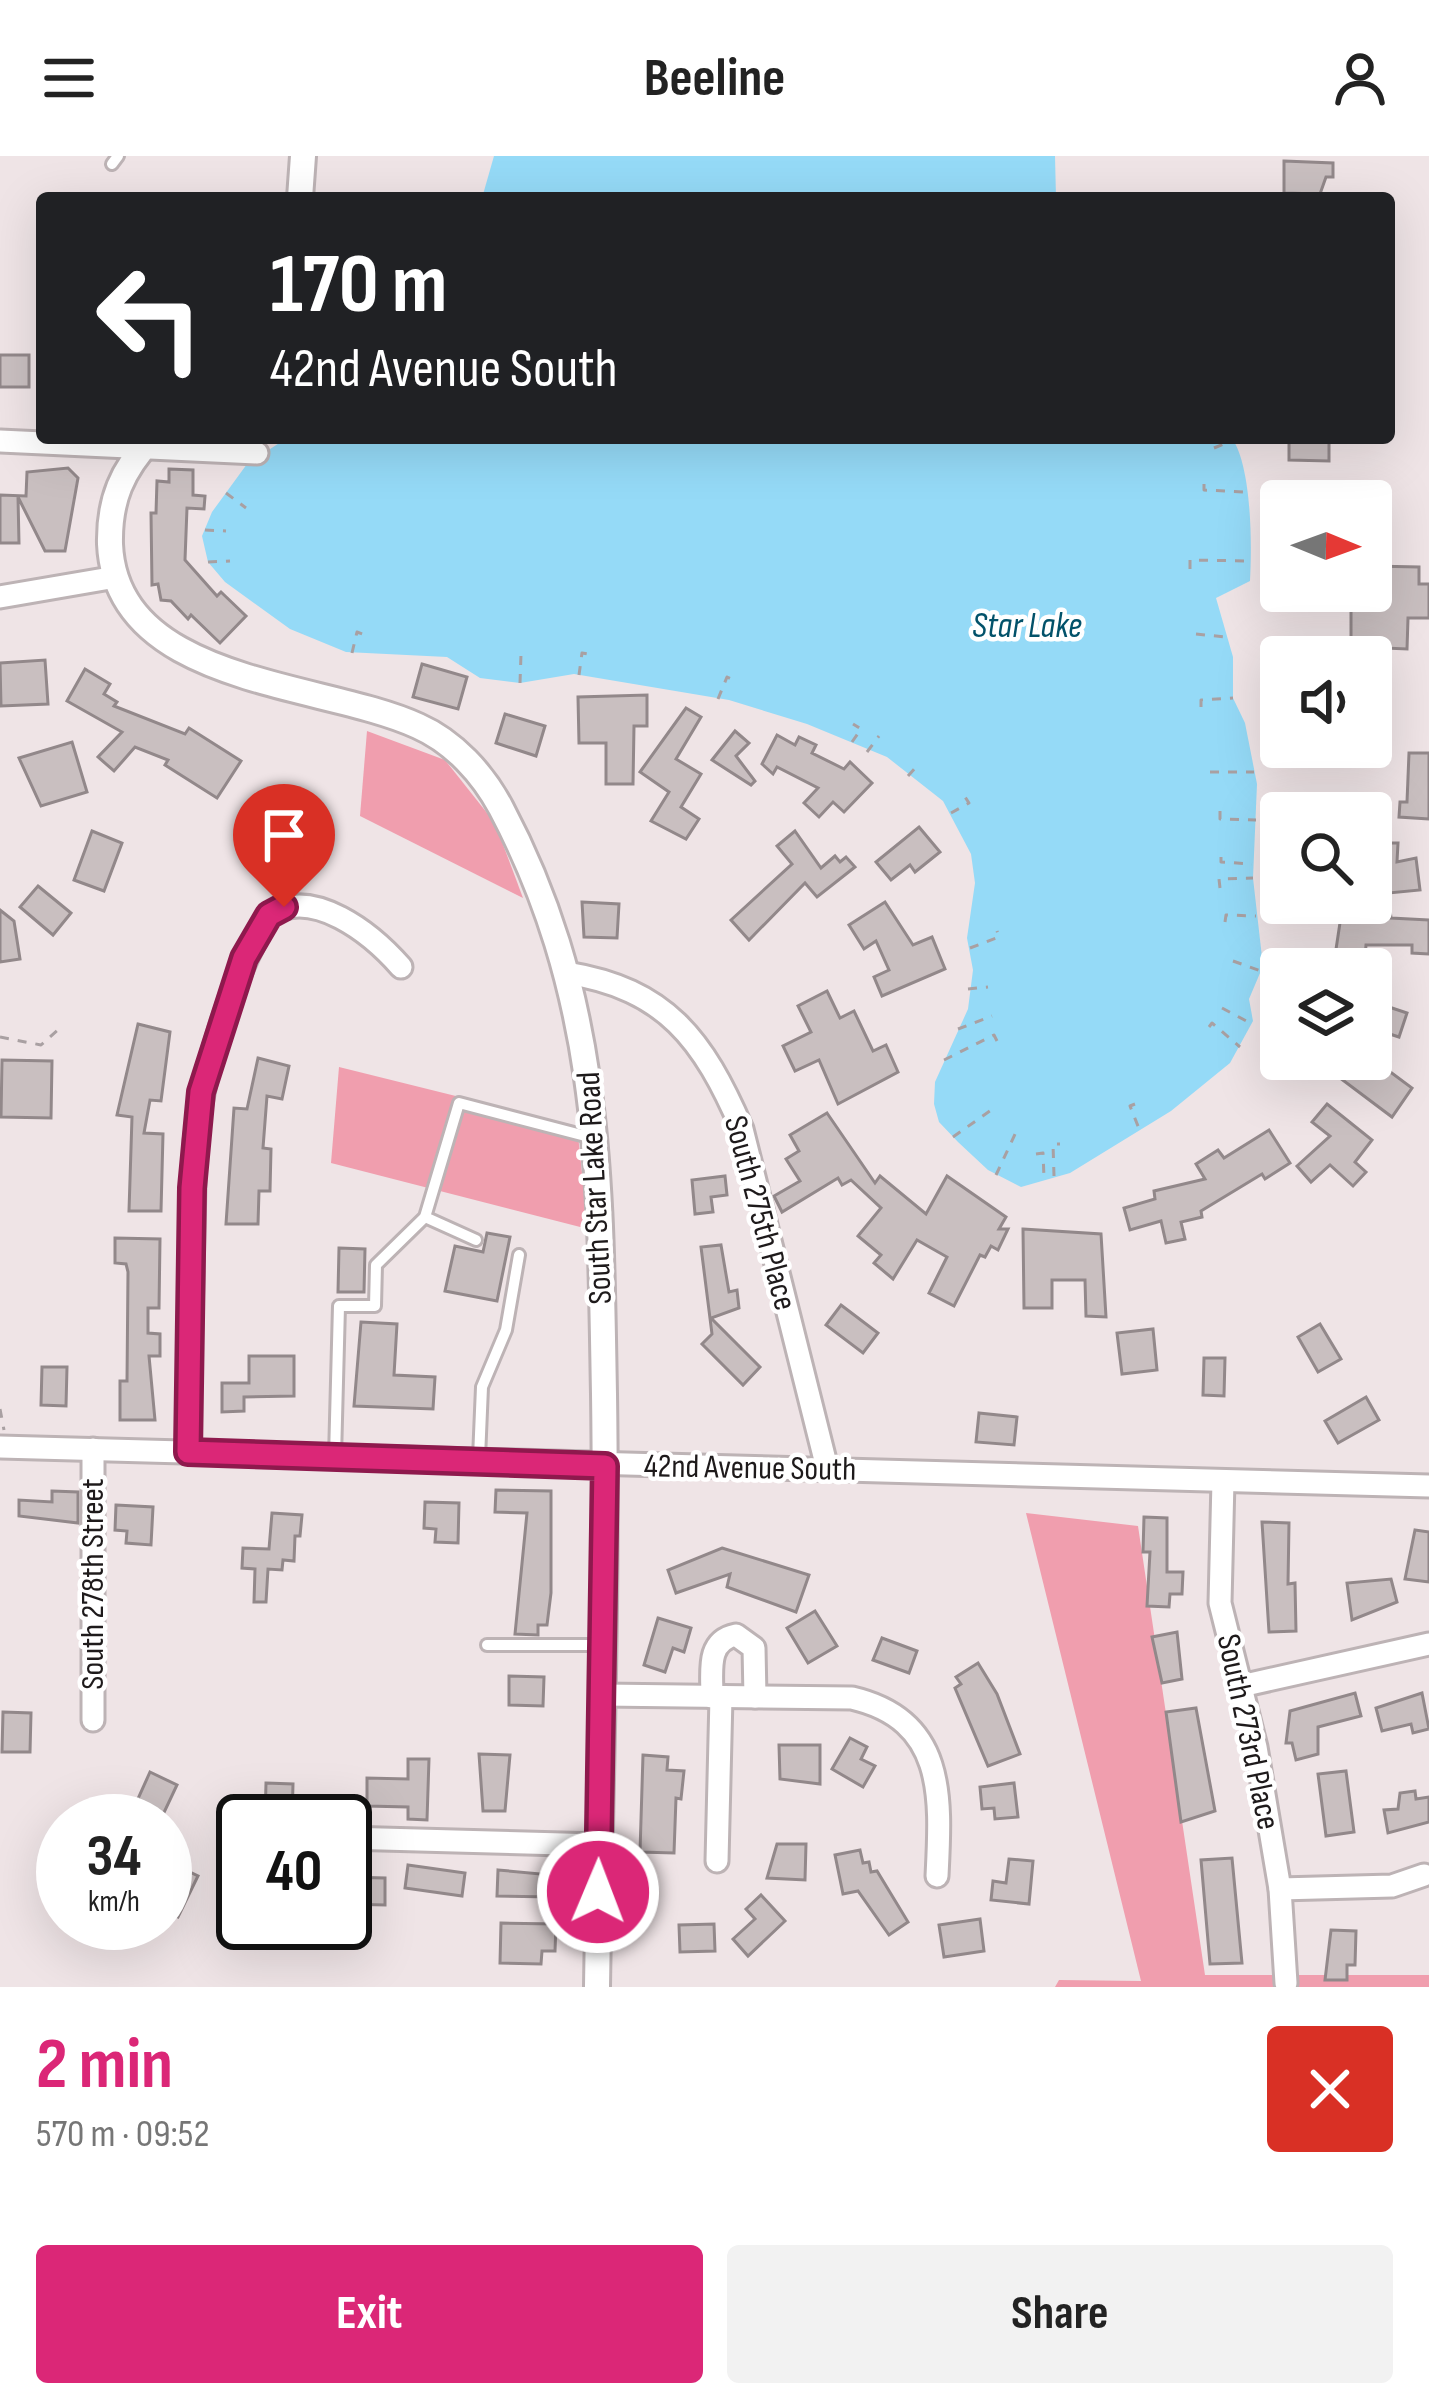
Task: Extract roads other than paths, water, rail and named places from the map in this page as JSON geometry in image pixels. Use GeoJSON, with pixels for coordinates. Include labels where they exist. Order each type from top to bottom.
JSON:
{"type":"FeatureCollection","features":[{"type":"Feature","properties":{"kind":"street"},"geometry":{"type":"LineString","coordinates":[[300,192],[303,156]]}},
{"type":"Feature","properties":{"kind":"street"},"geometry":{"type":"LineString","coordinates":[[0,441],[36,441]]}},
{"type":"Feature","properties":{"kind":"street"},"geometry":{"type":"LineString","coordinates":[[0,597],[116,578],[111,549],[113,500],[123,473],[146,444]]}},
{"type":"Feature","properties":{"kind":"street"},"geometry":{"type":"LineString","coordinates":[[168,444],[257,453]]}},
{"type":"Feature","properties":{"kind":"street","name":"South Star Lake Road"},"geometry":{"type":"LineString","coordinates":[[116,578],[152,629],[190,656],[391,715],[454,747],[512,829],[567,973],[592,1080],[597,1139],[605,1466],[597,1987]]}},
{"type":"Feature","properties":{"kind":"street"},"geometry":{"type":"LineString","coordinates":[[188,1452],[194,1141],[201,1092],[244,958],[269,915],[301,904],[318,907],[350,927],[401,968]]}},
{"type":"Feature","properties":{"kind":"street","name":"South 275th Place"},"geometry":{"type":"LineString","coordinates":[[567,973],[619,982],[646,998],[702,1054],[726,1091],[742,1129],[826,1468]]}},
{"type":"Feature","properties":{"kind":"street","name":"42nd Avenue South"},"geometry":{"type":"LineString","coordinates":[[0,1447],[1429,1486]]}},
{"type":"Feature","properties":{"kind":"street","name":"South 278th Street"},"geometry":{"type":"LineString","coordinates":[[93,1449],[93,1720]]}},
{"type":"Feature","properties":{"kind":"street","name":"South 273rd Place"},"geometry":{"type":"LineString","coordinates":[[1223,1481],[1218,1582],[1280,1888],[1286,1983]]}},
{"type":"Feature","properties":{"kind":"street"},"geometry":{"type":"LineString","coordinates":[[717,1861],[714,1649],[723,1638],[736,1635],[754,1648],[755,1697]]}},
{"type":"Feature","properties":{"kind":"street"},"geometry":{"type":"LineString","coordinates":[[1240,1686],[1429,1644]]}},
{"type":"Feature","properties":{"kind":"street"},"geometry":{"type":"LineString","coordinates":[[603,1695],[852,1698],[881,1705],[909,1724],[927,1752],[937,1782],[937,1876]]}},
{"type":"Feature","properties":{"kind":"street"},"geometry":{"type":"LineString","coordinates":[[372,1839],[599,1845]]}},
{"type":"Feature","properties":{"kind":"street"},"geometry":{"type":"LineString","coordinates":[[1280,1888],[1392,1886],[1424,1875]]}},
{"type":"Feature","properties":{"kind":"lane"},"geometry":{"type":"LineString","coordinates":[[335,1457],[339,1306],[375,1306],[376,1265],[425,1217],[459,1103],[597,1139]]}},
{"type":"Feature","properties":{"kind":"lane"},"geometry":{"type":"LineString","coordinates":[[425,1217],[476,1240]]}},
{"type":"Feature","properties":{"kind":"lane"},"geometry":{"type":"LineString","coordinates":[[479,1462],[482,1387],[506,1330],[519,1256]]}},
{"type":"Feature","properties":{"kind":"lane"},"geometry":{"type":"LineString","coordinates":[[488,1645],[604,1646]]}},
{"type":"Feature","properties":{"kind":"water"},"geometry":{"type":"Polygon","coordinates":[[[494,156],[1055,156],[1056,192],[484,192],[494,156]]]}},
{"type":"Feature","properties":{"kind":"water","name":"Star Lake"},"geometry":{"type":"Polygon","coordinates":[[[278,444],[1235,444],[1247,487],[1250,581],[1216,598],[1233,657],[1233,698],[1245,723],[1257,784],[1253,878],[1261,948],[1260,973],[1249,999],[1253,1021],[1230,1063],[1171,1111],[1070,1173],[1021,1187],[988,1170],[958,1142],[939,1122],[934,1104],[935,1082],[968,1009],[973,970],[967,938],[975,883],[971,854],[943,801],[887,757],[807,724],[729,700],[574,674],[520,683],[480,678],[447,657],[346,652],[290,629],[225,582],[208,562],[202,536],[212,512],[247,464],[278,444]]]}}]}
